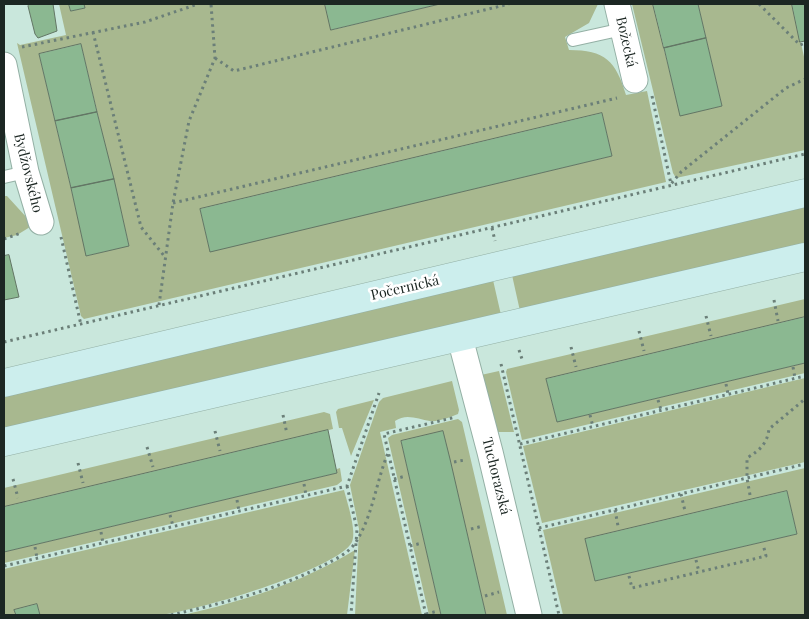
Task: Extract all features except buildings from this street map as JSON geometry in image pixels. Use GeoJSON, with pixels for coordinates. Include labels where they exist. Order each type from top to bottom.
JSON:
{"type":"FeatureCollection","features":[{"type":"Feature","properties":{"kind":"street","name":"Božecká"},"geometry":{"type":"LineString","coordinates":[[617,4],[623,29],[631,88]]}},
{"type":"Feature","properties":{"kind":"street","name":"Bydžovského"},"geometry":{"type":"LineString","coordinates":[[9,56],[15,174],[41,222]]}},
{"type":"Feature","properties":{"kind":"street","name":"Počernická"},"geometry":{"type":"LineString","coordinates":[[4,384],[805,193]]}},
{"type":"Feature","properties":{"kind":"street"},"geometry":{"type":"LineString","coordinates":[[4,442],[805,258]]}},
{"type":"Feature","properties":{"kind":"street","name":"Tuchorazská"},"geometry":{"type":"LineString","coordinates":[[460,338],[490,452],[529,615]]}},
{"type":"Feature","properties":{"kind":"lane"},"geometry":{"type":"LineString","coordinates":[[573,40],[623,29]]}},
{"type":"Feature","properties":{"kind":"path"},"geometry":{"type":"LineString","coordinates":[[9,56],[93,32],[145,22],[198,4]]}},
{"type":"Feature","properties":{"kind":"path"},"geometry":{"type":"LineString","coordinates":[[159,305],[172,203],[190,121],[215,58],[211,4]]}},
{"type":"Feature","properties":{"kind":"path"},"geometry":{"type":"LineString","coordinates":[[215,58],[234,71],[509,4]]}},
{"type":"Feature","properties":{"kind":"path"},"geometry":{"type":"LineString","coordinates":[[759,4],[800,45],[805,43]]}},
{"type":"Feature","properties":{"kind":"path"},"geometry":{"type":"LineString","coordinates":[[93,32],[141,228],[165,257]]}},
{"type":"Feature","properties":{"kind":"path"},"geometry":{"type":"LineString","coordinates":[[671,184],[681,172],[786,88],[805,79]]}},
{"type":"Feature","properties":{"kind":"path"},"geometry":{"type":"LineString","coordinates":[[172,203],[631,88],[651,89],[671,184]]}},
{"type":"Feature","properties":{"kind":"path"},"geometry":{"type":"LineString","coordinates":[[4,342],[805,154]]}},
{"type":"Feature","properties":{"kind":"path"},"geometry":{"type":"LineString","coordinates":[[4,239],[17,236],[41,222],[59,225],[81,325]]}},
{"type":"Feature","properties":{"kind":"path"},"geometry":{"type":"LineString","coordinates":[[774,300],[778,321]]}},
{"type":"Feature","properties":{"kind":"path"},"geometry":{"type":"LineString","coordinates":[[706,316],[711,336]]}},
{"type":"Feature","properties":{"kind":"path"},"geometry":{"type":"LineString","coordinates":[[639,331],[644,351]]}},
{"type":"Feature","properties":{"kind":"path"},"geometry":{"type":"LineString","coordinates":[[571,348],[576,367]]}},
{"type":"Feature","properties":{"kind":"path"},"geometry":{"type":"LineString","coordinates":[[501,364],[559,615]]}},
{"type":"Feature","properties":{"kind":"path"},"geometry":{"type":"LineString","coordinates":[[793,367],[795,378]]}},
{"type":"Feature","properties":{"kind":"path"},"geometry":{"type":"LineString","coordinates":[[520,444],[805,376]]}},
{"type":"Feature","properties":{"kind":"path"},"geometry":{"type":"LineString","coordinates":[[726,384],[728,394]]}},
{"type":"Feature","properties":{"kind":"path"},"geometry":{"type":"LineString","coordinates":[[351,615],[357,529],[347,486],[379,393]]}},
{"type":"Feature","properties":{"kind":"path"},"geometry":{"type":"LineString","coordinates":[[750,496],[747,478],[747,458],[760,450],[768,440],[769,429],[805,399]]}},
{"type":"Feature","properties":{"kind":"path"},"geometry":{"type":"LineString","coordinates":[[658,400],[661,410]]}},
{"type":"Feature","properties":{"kind":"path"},"geometry":{"type":"LineString","coordinates":[[283,415],[287,434]]}},
{"type":"Feature","properties":{"kind":"path"},"geometry":{"type":"LineString","coordinates":[[438,611],[426,615],[384,434],[463,415]]}},
{"type":"Feature","properties":{"kind":"path"},"geometry":{"type":"LineString","coordinates":[[590,415],[593,427]]}},
{"type":"Feature","properties":{"kind":"path"},"geometry":{"type":"LineString","coordinates":[[215,432],[220,451]]}},
{"type":"Feature","properties":{"kind":"path"},"geometry":{"type":"LineString","coordinates":[[147,447],[153,467]]}},
{"type":"Feature","properties":{"kind":"path"},"geometry":{"type":"LineString","coordinates":[[171,615],[232,601],[286,583],[343,554],[357,541],[368,518],[388,453]]}},
{"type":"Feature","properties":{"kind":"path"},"geometry":{"type":"LineString","coordinates":[[78,463],[83,483]]}},
{"type":"Feature","properties":{"kind":"path"},"geometry":{"type":"LineString","coordinates":[[539,528],[805,464]]}},
{"type":"Feature","properties":{"kind":"path"},"geometry":{"type":"LineString","coordinates":[[394,479],[406,476]]}},
{"type":"Feature","properties":{"kind":"path"},"geometry":{"type":"LineString","coordinates":[[13,478],[18,498]]}},
{"type":"Feature","properties":{"kind":"path"},"geometry":{"type":"LineString","coordinates":[[304,484],[306,495]]}},
{"type":"Feature","properties":{"kind":"path"},"geometry":{"type":"LineString","coordinates":[[4,566],[347,486]]}},
{"type":"Feature","properties":{"kind":"path"},"geometry":{"type":"LineString","coordinates":[[681,494],[685,511]]}},
{"type":"Feature","properties":{"kind":"path"},"geometry":{"type":"LineString","coordinates":[[237,500],[239,511]]}},
{"type":"Feature","properties":{"kind":"path"},"geometry":{"type":"LineString","coordinates":[[615,510],[618,526]]}},
{"type":"Feature","properties":{"kind":"path"},"geometry":{"type":"LineString","coordinates":[[170,515],[172,526]]}},
{"type":"Feature","properties":{"kind":"path"},"geometry":{"type":"LineString","coordinates":[[101,532],[104,543]]}},
{"type":"Feature","properties":{"kind":"path"},"geometry":{"type":"LineString","coordinates":[[410,546],[422,543]]}},
{"type":"Feature","properties":{"kind":"path"},"geometry":{"type":"LineString","coordinates":[[629,576],[632,588],[766,556],[763,544]]}},
{"type":"Feature","properties":{"kind":"path"},"geometry":{"type":"LineString","coordinates":[[35,547],[37,558]]}},
{"type":"Feature","properties":{"kind":"path"},"geometry":{"type":"LineString","coordinates":[[696,560],[699,572]]}},
{"type":"Feature","properties":{"kind":"path"},"geometry":{"type":"LineString","coordinates":[[485,596],[504,591]]}},
{"type":"Feature","properties":{"kind":"path"},"geometry":{"type":"LineString","coordinates":[[192,610],[193,615]]}},
{"type":"Feature","properties":{"kind":"green space"},"geometry":{"type":"Polygon","coordinates":[[[59,4],[69,4],[71,11],[85,8],[84,4],[325,4],[332,30],[440,4],[598,4],[589,23],[565,37],[569,50],[592,52],[607,60],[618,74],[626,95],[647,91],[666,182],[84,319],[81,316],[17,43],[20,45],[66,35],[59,4]],[[81,44],[39,54],[87,256],[129,245],[81,44]],[[602,113],[200,209],[210,251],[612,156],[602,113]]]}},
{"type":"Feature","properties":{"kind":"green space"},"geometry":{"type":"Polygon","coordinates":[[[632,4],[653,4],[680,115],[722,106],[698,4],[792,4],[805,61],[805,150],[676,178],[673,173],[632,4]]]}},
{"type":"Feature","properties":{"kind":"green space"},"geometry":{"type":"Polygon","coordinates":[[[4,196],[7,196],[28,219],[30,227],[17,235],[4,238],[4,196]]]}},
{"type":"Feature","properties":{"kind":"green space"},"geometry":{"type":"Polygon","coordinates":[[[805,206],[805,243],[520,311],[512,275],[805,206]]]}},
{"type":"Feature","properties":{"kind":"green space"},"geometry":{"type":"Polygon","coordinates":[[[493,280],[501,315],[4,431],[4,394],[493,280]]]}},
{"type":"Feature","properties":{"kind":"green space"},"geometry":{"type":"Polygon","coordinates":[[[805,299],[805,317],[546,379],[557,422],[805,363],[805,373],[522,440],[506,372],[507,369],[805,299]]]}},
{"type":"Feature","properties":{"kind":"green space"},"geometry":{"type":"Polygon","coordinates":[[[499,371],[514,432],[495,432],[481,375],[499,371]]]}},
{"type":"Feature","properties":{"kind":"green space"},"geometry":{"type":"Polygon","coordinates":[[[805,378],[805,462],[542,523],[523,446],[805,378]]]}},
{"type":"Feature","properties":{"kind":"green space"},"geometry":{"type":"Polygon","coordinates":[[[452,381],[459,410],[458,414],[433,421],[403,417],[395,421],[396,428],[380,432],[422,615],[355,615],[359,529],[350,485],[379,402],[383,398],[452,381]]]}},
{"type":"Feature","properties":{"kind":"green space"},"geometry":{"type":"Polygon","coordinates":[[[374,400],[351,456],[342,428],[339,428],[336,412],[338,409],[374,400]]]}},
{"type":"Feature","properties":{"kind":"green space"},"geometry":{"type":"Polygon","coordinates":[[[324,412],[330,414],[333,429],[4,507],[4,488],[324,412]]]}},
{"type":"Feature","properties":{"kind":"green space"},"geometry":{"type":"Polygon","coordinates":[[[458,419],[462,422],[507,615],[486,615],[443,432],[401,441],[441,615],[429,615],[388,438],[392,435],[458,419]]]}},
{"type":"Feature","properties":{"kind":"green space"},"geometry":{"type":"Polygon","coordinates":[[[340,468],[342,481],[337,485],[4,563],[4,552],[337,473],[337,469],[340,468]]]}},
{"type":"Feature","properties":{"kind":"green space"},"geometry":{"type":"Polygon","coordinates":[[[805,468],[805,615],[563,615],[543,530],[805,468]],[[787,491],[586,539],[595,581],[797,534],[787,491]]]}},
{"type":"Feature","properties":{"kind":"green space"},"geometry":{"type":"Polygon","coordinates":[[[344,490],[352,524],[352,542],[341,553],[321,565],[262,588],[200,607],[158,615],[40,615],[37,604],[15,610],[16,615],[4,615],[4,569],[344,490]]]}},
{"type":"Feature","properties":{"kind":"green space"},"geometry":{"type":"Polygon","coordinates":[[[355,550],[347,615],[183,615],[228,604],[272,590],[335,562],[355,550]]]}}]}
